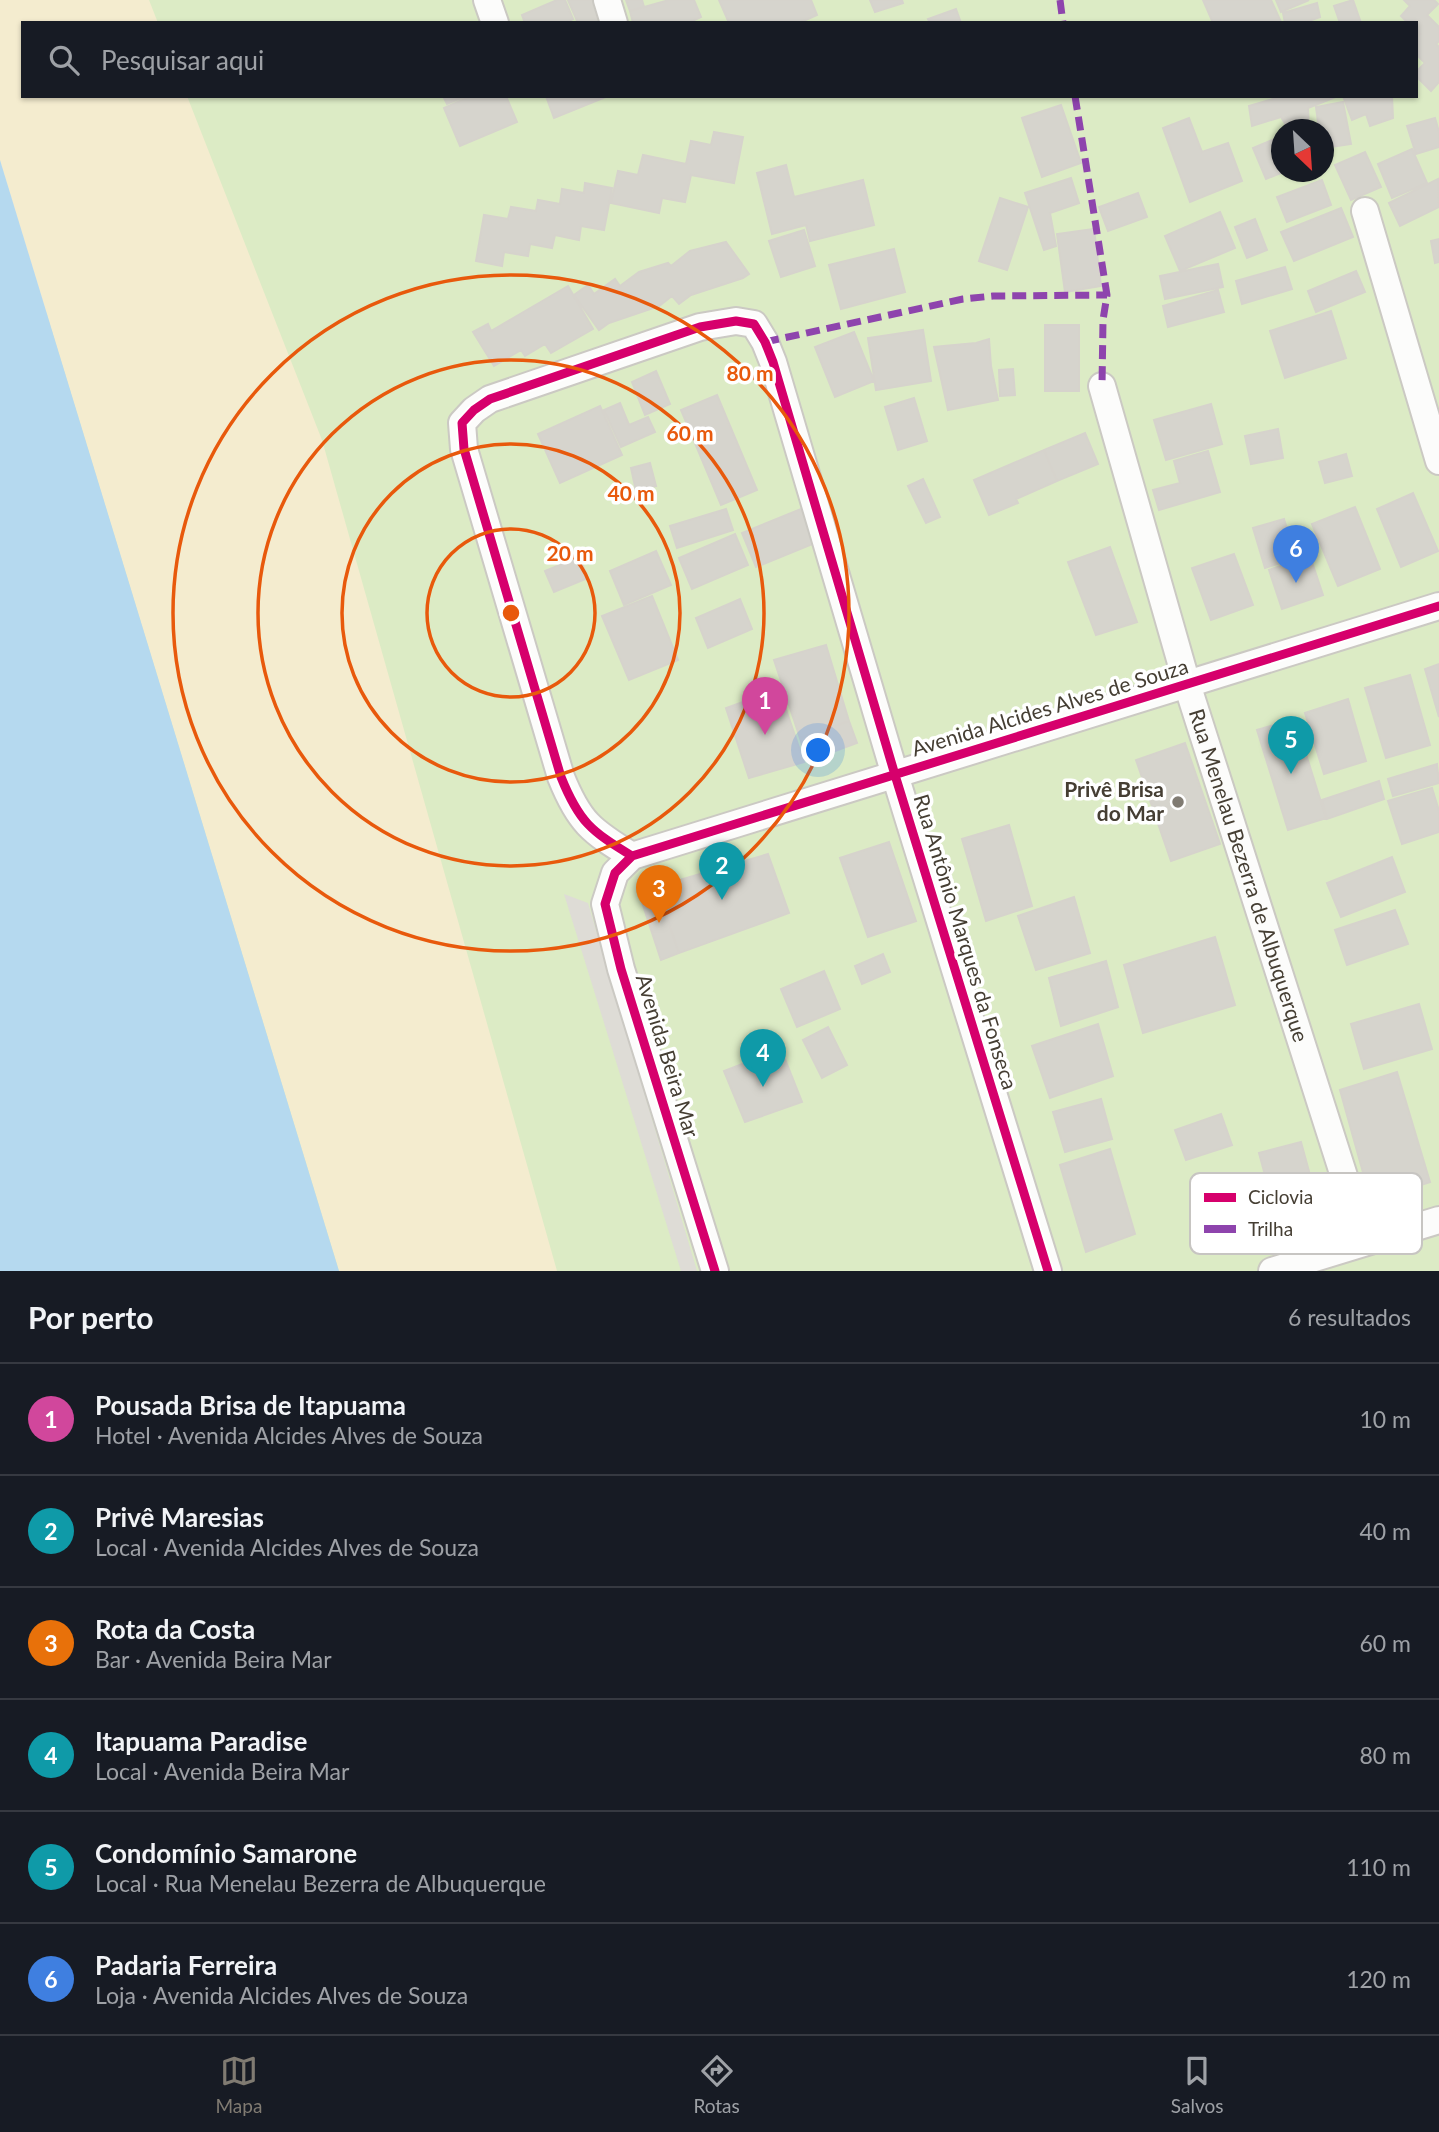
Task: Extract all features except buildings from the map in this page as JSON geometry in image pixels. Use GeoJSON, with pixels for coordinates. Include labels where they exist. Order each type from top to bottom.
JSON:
{"type":"FeatureCollection","features":[{"type":"Feature","properties":{"kind":"street"},"geometry":{"type":"LineString","coordinates":[[487,0],[494,21]]}},
{"type":"Feature","properties":{"kind":"street"},"geometry":{"type":"LineString","coordinates":[[607,0],[613,21]]}},
{"type":"Feature","properties":{"kind":"street"},"geometry":{"type":"LineString","coordinates":[[1365,211],[1439,461]]}},
{"type":"Feature","properties":{"kind":"street","name":"Rua Antônio Marques da Fonseca"},"geometry":{"type":"LineString","coordinates":[[632,856],[602,838],[581,819],[561,777],[464,449],[462,424],[474,410],[490,400],[700,327],[736,321],[754,324],[765,342],[1048,1271]]}},
{"type":"Feature","properties":{"kind":"street","name":"Rua Menelau Bezerra de Albuquerque"},"geometry":{"type":"LineString","coordinates":[[1102,386],[1187,684],[1343,1173]]}},
{"type":"Feature","properties":{"kind":"street","name":"Avenida Alcides Alves de Souza"},"geometry":{"type":"LineString","coordinates":[[632,856],[1439,606]]}},
{"type":"Feature","properties":{"kind":"street","name":"Avenida Beira Mar"},"geometry":{"type":"LineString","coordinates":[[632,856],[615,873],[605,904],[621,969],[715,1271]]}},
{"type":"Feature","properties":{"kind":"street"},"geometry":{"type":"LineString","coordinates":[[1422,1225],[1439,1220]]}},
{"type":"Feature","properties":{"kind":"street"},"geometry":{"type":"LineString","coordinates":[[1272,1271],[1327,1254]]}},
{"type":"Feature","properties":{"kind":"green space"},"geometry":{"type":"Polygon","coordinates":[[[0,0],[1439,0],[1439,1271],[324,1271],[51,342],[0,0]]]}},
{"type":"Feature","properties":{"kind":"sand"},"geometry":{"type":"Polygon","coordinates":[[[0,0],[149,0],[157,21],[21,21],[21,98],[188,98],[322,440],[557,1271],[339,1271],[0,161],[0,0]]]}},
{"type":"Feature","properties":{"kind":"shaded area"},"geometry":{"type":"Polygon","coordinates":[[[564,894],[588,903],[697,1271],[681,1271],[564,894]]]}},
{"type":"Feature","properties":{"kind":"water"},"geometry":{"type":"Polygon","coordinates":[[[0,160],[339,1271],[0,1271],[0,160]]]}},
{"type":"Feature","properties":{"kind":"marked path"},"geometry":{"type":"LineString","coordinates":[[1060,0],[1063,21]]}},
{"type":"Feature","properties":{"kind":"marked path"},"geometry":{"type":"LineString","coordinates":[[1075,98],[1107,295],[1103,320],[1102,386]]}},
{"type":"Feature","properties":{"kind":"marked path"},"geometry":{"type":"LineString","coordinates":[[765,342],[963,299],[993,296],[1107,295]]}},
{"type":"Feature","properties":{"kind":"cycle path"},"geometry":{"type":"LineString","coordinates":[[632,856],[588,824],[574,805],[561,777],[464,449],[462,423],[490,399],[700,327],[736,321],[754,324],[773,362],[895,775],[1048,1271]]}},
{"type":"Feature","properties":{"kind":"cycle path"},"geometry":{"type":"LineString","coordinates":[[715,1271],[621,969],[605,904],[615,873],[632,856],[1439,606]]}},
{"type":"Feature","properties":{"kind":"place","name":"Padaria Ferreira"},"geometry":{"type":"Point","coordinates":[1296,583]}},
{"type":"Feature","properties":{"kind":"place","name":"Pousada Brisa de Itapuama"},"geometry":{"type":"Point","coordinates":[765,735]}},
{"type":"Feature","properties":{"kind":"place","name":"Condomínio Samarone"},"geometry":{"type":"Point","coordinates":[1291,774]}},
{"type":"Feature","properties":{"kind":"place","name":"Privê Brisa do Mar"},"geometry":{"type":"Point","coordinates":[1178,802]}},
{"type":"Feature","properties":{"kind":"place","name":"Privê Maresias"},"geometry":{"type":"Point","coordinates":[722,900]}},
{"type":"Feature","properties":{"kind":"place","name":"Rota da Costa"},"geometry":{"type":"Point","coordinates":[659,923]}},
{"type":"Feature","properties":{"kind":"place","name":"Itapuama Paradise"},"geometry":{"type":"Point","coordinates":[763,1087]}}]}
